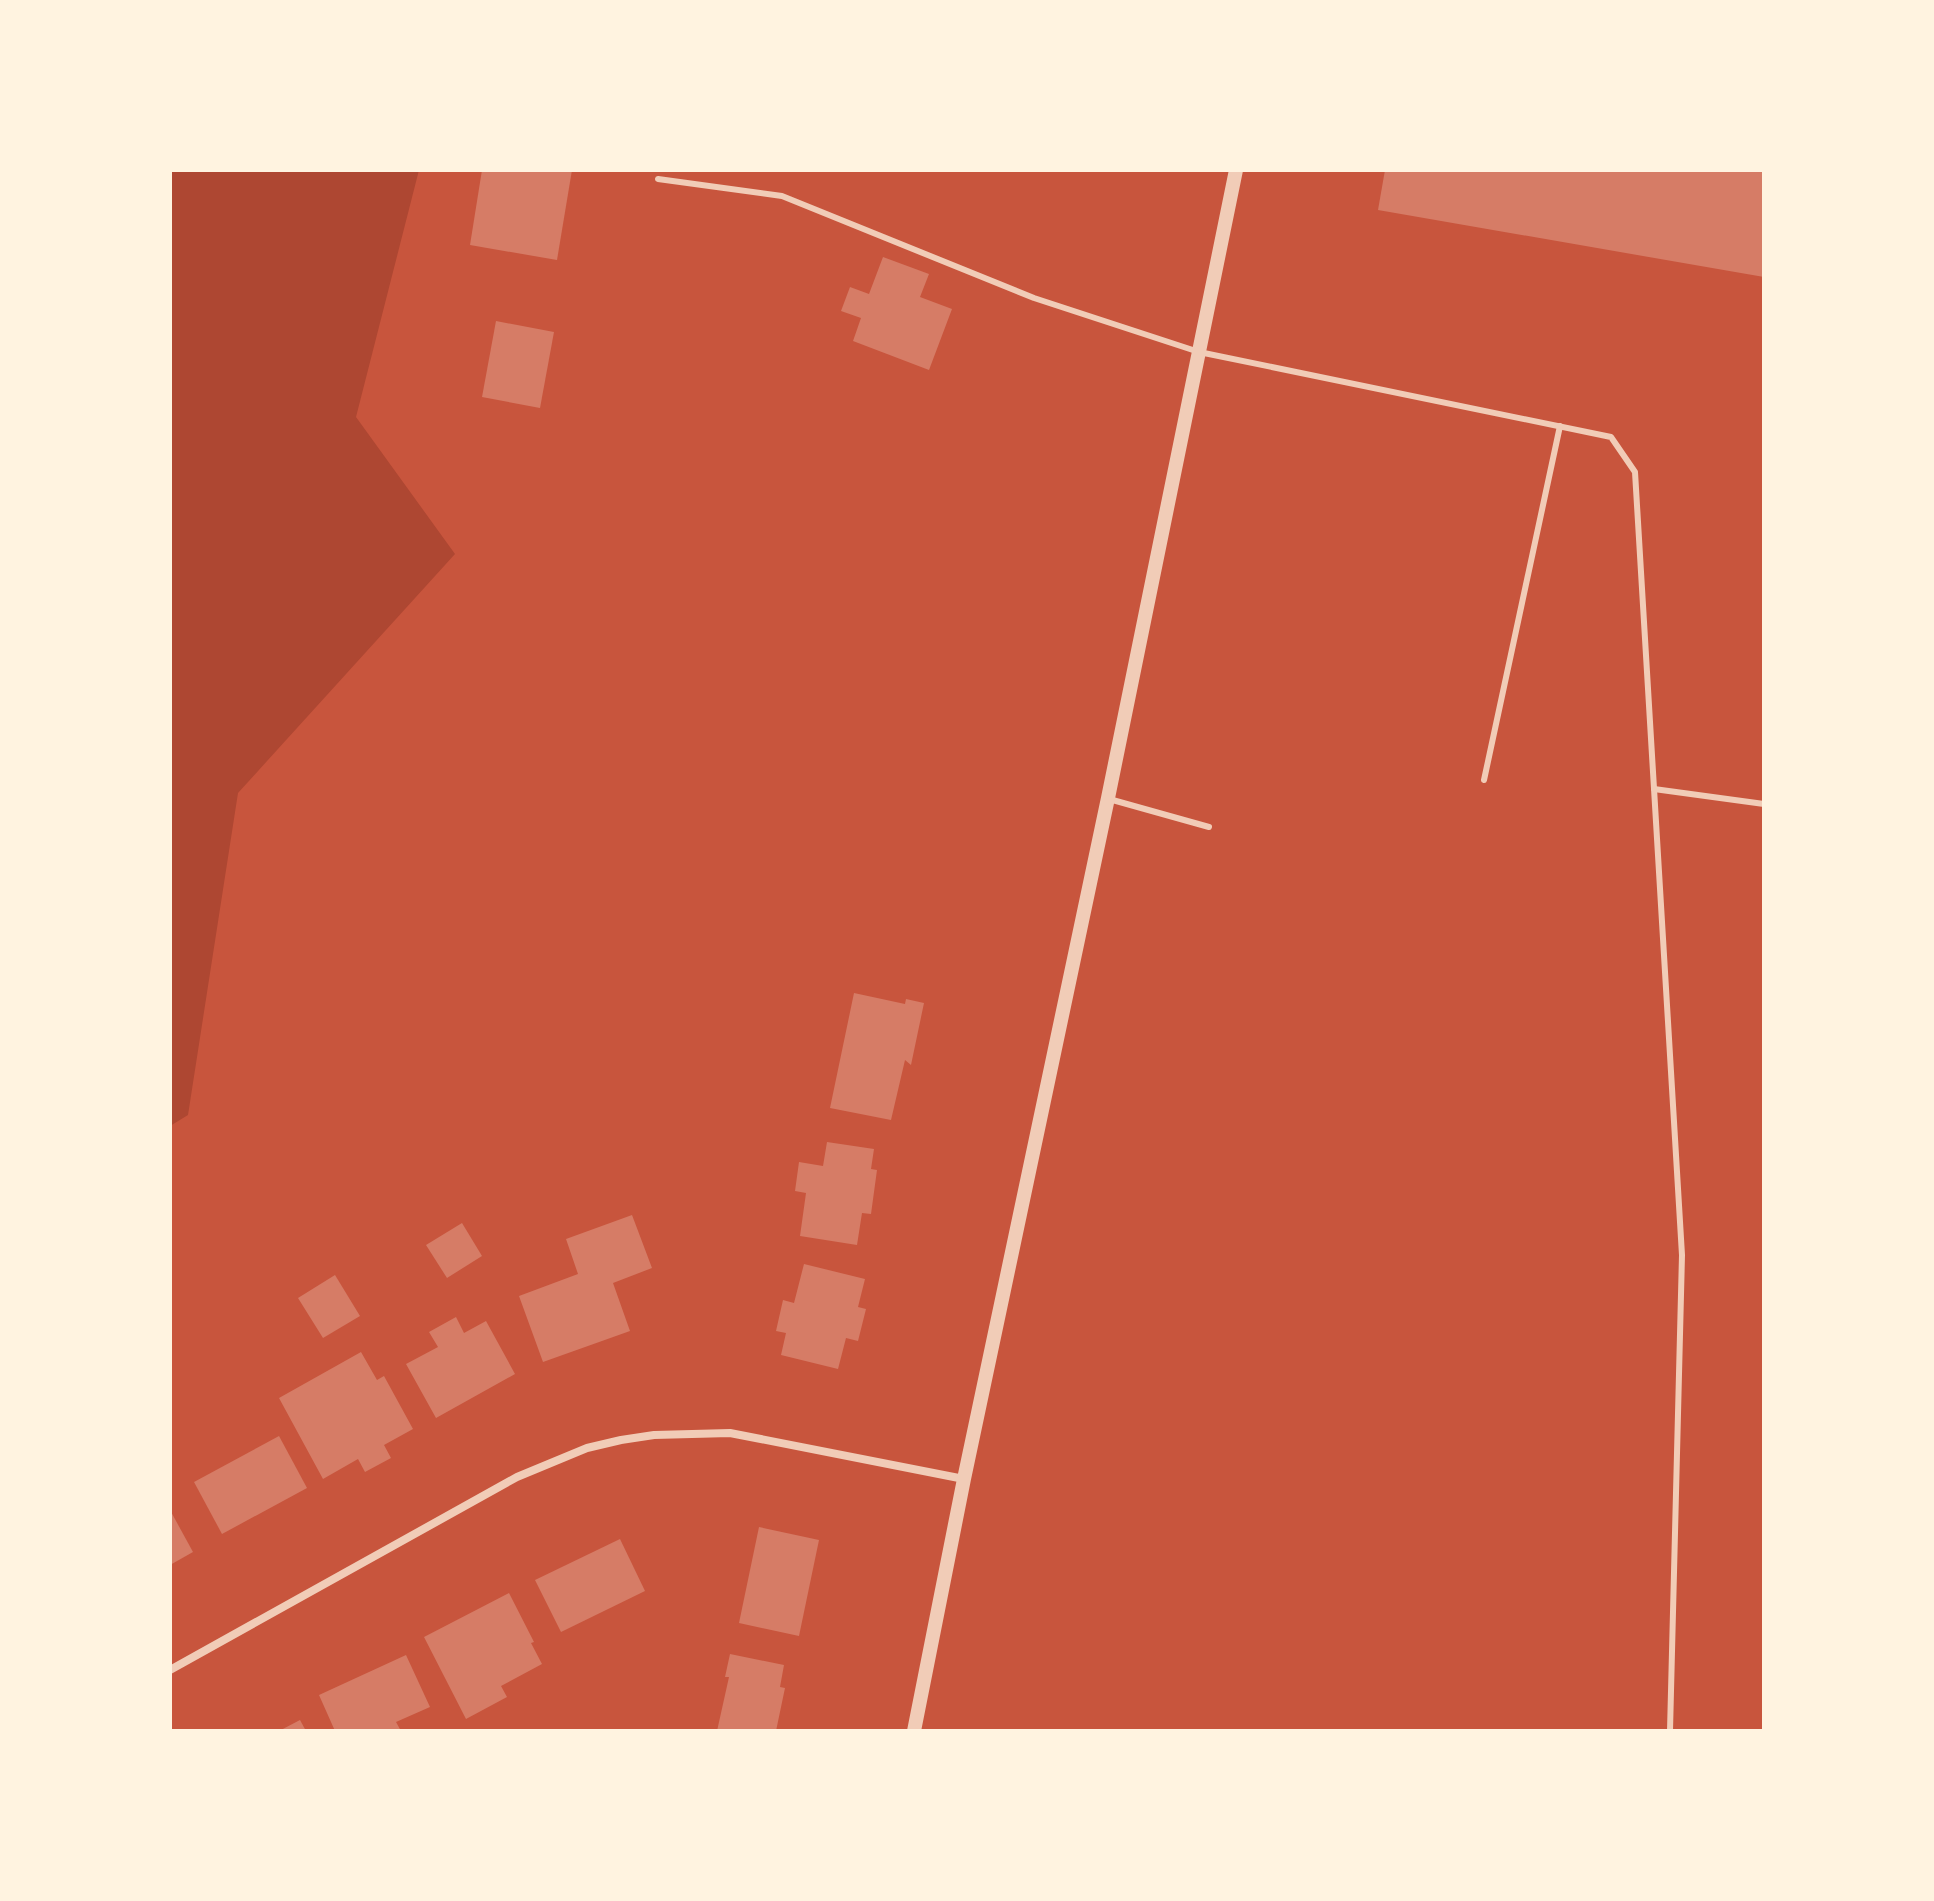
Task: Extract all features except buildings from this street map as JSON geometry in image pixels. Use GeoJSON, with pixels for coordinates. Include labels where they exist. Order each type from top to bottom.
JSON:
{"type":"FeatureCollection","features":[{"type":"Feature","properties":{"kind":"street"},"geometry":{"type":"LineString","coordinates":[[914,1731],[1236,170]]}},
{"type":"Feature","properties":{"kind":"street"},"geometry":{"type":"LineString","coordinates":[[170,1670],[517,1477],[587,1448],[654,1435],[730,1433],[964,1479]]}},
{"type":"Feature","properties":{"kind":"lane"},"geometry":{"type":"LineString","coordinates":[[658,179],[782,196],[1034,298],[1199,352],[1611,437],[1635,472],[1682,1255],[1670,1731]]}},
{"type":"Feature","properties":{"kind":"lane"},"geometry":{"type":"LineString","coordinates":[[1484,780],[1560,426]]}},
{"type":"Feature","properties":{"kind":"lane"},"geometry":{"type":"LineString","coordinates":[[1654,789],[1764,804]]}},
{"type":"Feature","properties":{"kind":"lane"},"geometry":{"type":"LineString","coordinates":[[1108,798],[1209,827]]}},
{"type":"Feature","properties":{"kind":"shaded area"},"geometry":{"type":"Polygon","coordinates":[[[170,170],[419,170],[356,417],[455,554],[238,793],[188,1115],[170,1126],[170,170]]]}}]}
